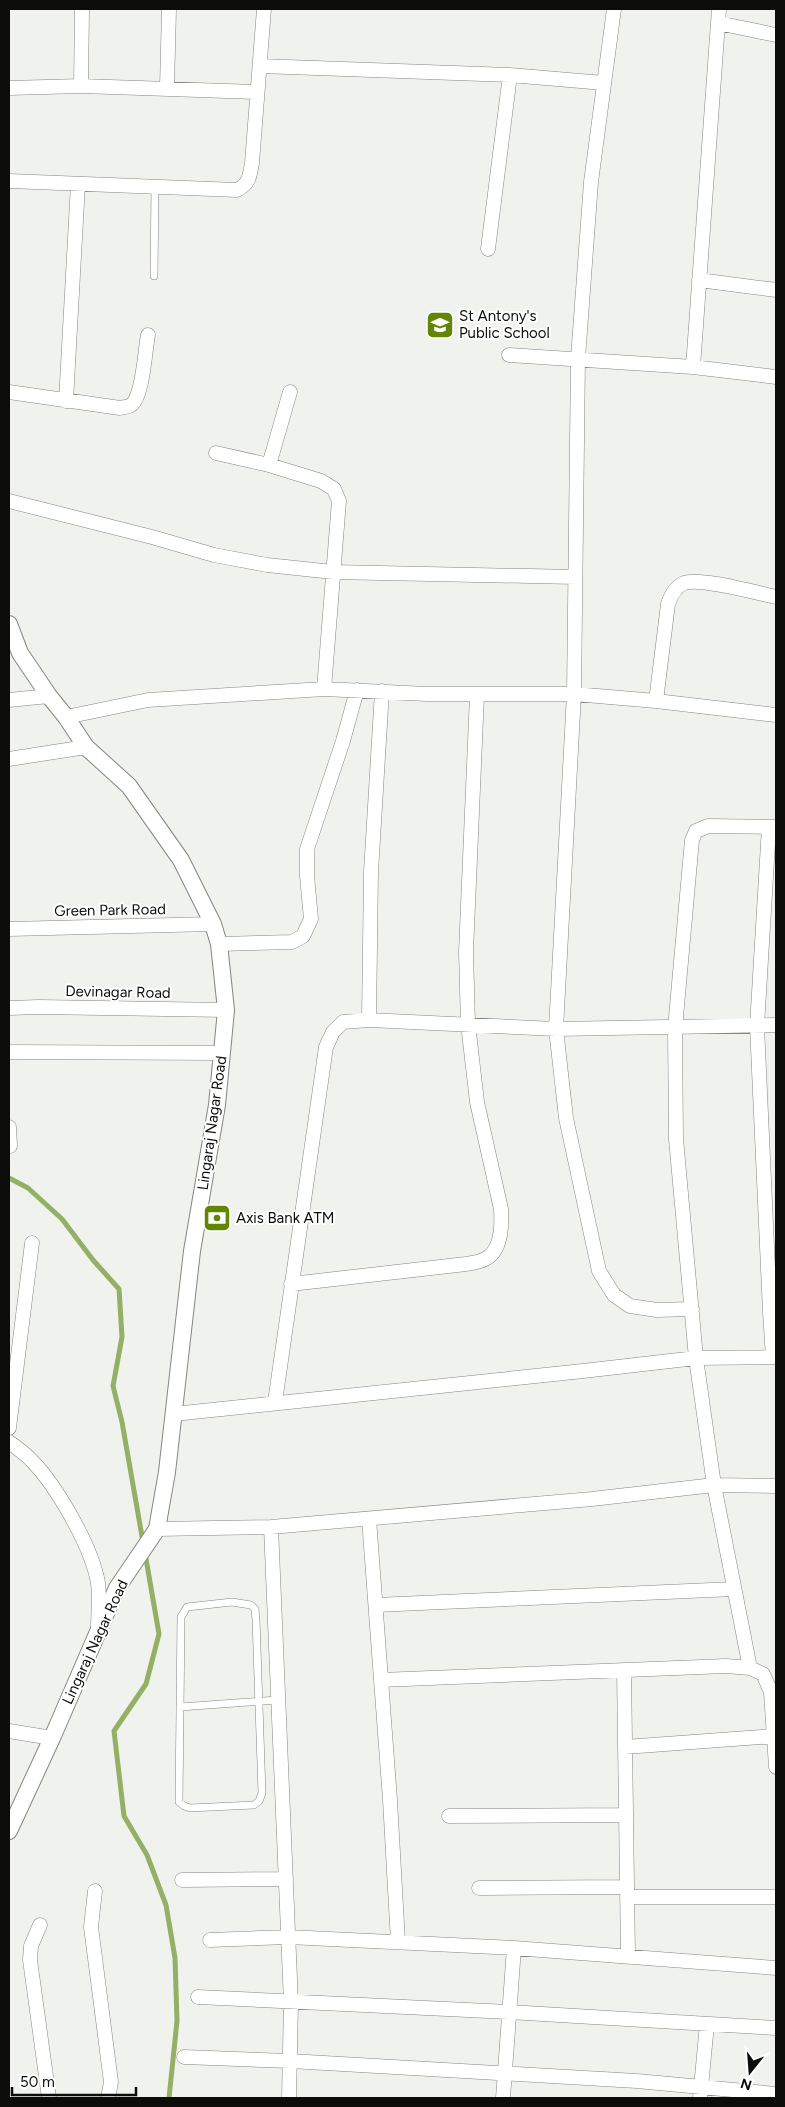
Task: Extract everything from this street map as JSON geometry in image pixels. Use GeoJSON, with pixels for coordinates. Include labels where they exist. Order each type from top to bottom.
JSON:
{"type":"FeatureCollection","features":[{"type":"Feature","properties":{"kind":"street"},"geometry":{"type":"LineString","coordinates":[[81,86],[82,9]]}},
{"type":"Feature","properties":{"kind":"street"},"geometry":{"type":"LineString","coordinates":[[167,88],[169,9]]}},
{"type":"Feature","properties":{"kind":"street"},"geometry":{"type":"LineString","coordinates":[[9,181],[237,190],[245,187],[250,178],[252,163],[264,9]]}},
{"type":"Feature","properties":{"kind":"street"},"geometry":{"type":"LineString","coordinates":[[614,9],[591,182],[578,358],[574,694],[556,1029],[566,1118],[599,1271],[614,1295],[630,1306],[657,1310],[692,1309]]}},
{"type":"Feature","properties":{"kind":"street"},"geometry":{"type":"LineString","coordinates":[[693,367],[719,9]]}},
{"type":"Feature","properties":{"kind":"street"},"geometry":{"type":"LineString","coordinates":[[718,23],[776,35]]}},
{"type":"Feature","properties":{"kind":"street"},"geometry":{"type":"LineString","coordinates":[[260,66],[510,75],[604,83]]}},
{"type":"Feature","properties":{"kind":"street"},"geometry":{"type":"LineString","coordinates":[[488,249],[510,75]]}},
{"type":"Feature","properties":{"kind":"street"},"geometry":{"type":"LineString","coordinates":[[9,88],[81,86],[257,92]]}},
{"type":"Feature","properties":{"kind":"street"},"geometry":{"type":"LineString","coordinates":[[66,401],[78,184]]}},
{"type":"Feature","properties":{"kind":"street"},"geometry":{"type":"LineString","coordinates":[[699,280],[776,290]]}},
{"type":"Feature","properties":{"kind":"street"},"geometry":{"type":"LineString","coordinates":[[9,392],[120,408],[131,405],[137,398],[148,335]]}},
{"type":"Feature","properties":{"kind":"street"},"geometry":{"type":"LineString","coordinates":[[509,354],[693,367],[776,377]]}},
{"type":"Feature","properties":{"kind":"street"},"geometry":{"type":"LineString","coordinates":[[269,465],[290,392]]}},
{"type":"Feature","properties":{"kind":"street"},"geometry":{"type":"LineString","coordinates":[[216,453],[269,465],[321,481],[334,489],[339,501],[324,689]]}},
{"type":"Feature","properties":{"kind":"street"},"geometry":{"type":"LineString","coordinates":[[9,501],[152,536],[214,555],[267,565],[333,572],[575,577]]}},
{"type":"Feature","properties":{"kind":"street"},"geometry":{"type":"LineString","coordinates":[[656,701],[668,604],[673,591],[684,583],[697,581],[776,597]]}},
{"type":"Feature","properties":{"kind":"street","name":"Lingaraj Nagar Road"},"geometry":{"type":"LineString","coordinates":[[9,1831],[52,1738],[117,1588],[152,1535],[164,1493],[187,1289],[217,1105],[226,1010],[219,944],[212,924],[181,860],[129,786],[86,747],[20,653],[10,633]]}},
{"type":"Feature","properties":{"kind":"street"},"geometry":{"type":"LineString","coordinates":[[66,717],[148,700],[324,689],[382,690],[427,694],[574,694],[656,701],[776,715]]}},
{"type":"Feature","properties":{"kind":"street"},"geometry":{"type":"LineString","coordinates":[[219,944],[292,942],[303,936],[311,919],[306,876],[307,849],[343,741],[357,690]]}},
{"type":"Feature","properties":{"kind":"street"},"geometry":{"type":"LineString","coordinates":[[369,1020],[371,872],[382,690]]}},
{"type":"Feature","properties":{"kind":"street"},"geometry":{"type":"LineString","coordinates":[[291,1284],[466,1264],[487,1259],[498,1245],[502,1226],[501,1209],[477,1102],[468,1024],[466,952],[477,694]]}},
{"type":"Feature","properties":{"kind":"street"},"geometry":{"type":"LineString","coordinates":[[9,700],[49,696]]}},
{"type":"Feature","properties":{"kind":"street"},"geometry":{"type":"LineString","coordinates":[[9,759],[86,747]]}},
{"type":"Feature","properties":{"kind":"street"},"geometry":{"type":"LineString","coordinates":[[174,1414],[696,1358],[775,1357],[769,1302],[757,1026],[773,827],[708,826],[696,830],[692,840],[675,1028],[676,1139],[696,1358],[714,1485],[750,1668]]}},
{"type":"Feature","properties":{"kind":"street","name":"Green Park Road"},"geometry":{"type":"LineString","coordinates":[[9,929],[212,924]]}},
{"type":"Feature","properties":{"kind":"street","name":"Devinagar Road"},"geometry":{"type":"LineString","coordinates":[[9,1008],[226,1010]]}},
{"type":"Feature","properties":{"kind":"street"},"geometry":{"type":"LineString","coordinates":[[275,1402],[326,1047],[333,1032],[343,1022],[369,1020],[556,1029],[776,1025]]}},
{"type":"Feature","properties":{"kind":"street"},"geometry":{"type":"LineString","coordinates":[[9,1052],[222,1053]]}},
{"type":"Feature","properties":{"kind":"street"},"geometry":{"type":"LineString","coordinates":[[9,1127],[10,1146]]}},
{"type":"Feature","properties":{"kind":"street"},"geometry":{"type":"LineString","coordinates":[[9,1428],[32,1243]]}},
{"type":"Feature","properties":{"kind":"street"},"geometry":{"type":"LineString","coordinates":[[9,1442],[32,1461],[52,1484],[73,1520],[89,1556],[98,1583],[98,1632]]}},
{"type":"Feature","properties":{"kind":"street"},"geometry":{"type":"LineString","coordinates":[[152,1535],[369,1519],[592,1499],[714,1485],[776,1486]]}},
{"type":"Feature","properties":{"kind":"street"},"geometry":{"type":"LineString","coordinates":[[369,1519],[398,1942]]}},
{"type":"Feature","properties":{"kind":"street"},"geometry":{"type":"LineString","coordinates":[[271,1527],[291,2003],[289,2098]]}},
{"type":"Feature","properties":{"kind":"street"},"geometry":{"type":"LineString","coordinates":[[376,1605],[734,1589]]}},
{"type":"Feature","properties":{"kind":"street"},"geometry":{"type":"LineString","coordinates":[[381,1680],[726,1666],[750,1668],[763,1674],[774,1692],[776,1767]]}},
{"type":"Feature","properties":{"kind":"street"},"geometry":{"type":"LineString","coordinates":[[624,1670],[628,1956]]}},
{"type":"Feature","properties":{"kind":"street"},"geometry":{"type":"LineString","coordinates":[[9,1731],[52,1738]]}},
{"type":"Feature","properties":{"kind":"street"},"geometry":{"type":"LineString","coordinates":[[625,1747],[774,1736]]}},
{"type":"Feature","properties":{"kind":"street"},"geometry":{"type":"LineString","coordinates":[[449,1816],[626,1815]]}},
{"type":"Feature","properties":{"kind":"street"},"geometry":{"type":"LineString","coordinates":[[182,1880],[286,1879]]}},
{"type":"Feature","properties":{"kind":"street"},"geometry":{"type":"LineString","coordinates":[[479,1888],[776,1897]]}},
{"type":"Feature","properties":{"kind":"street"},"geometry":{"type":"LineString","coordinates":[[95,1891],[92,1926],[111,2082],[108,2098]]}},
{"type":"Feature","properties":{"kind":"street"},"geometry":{"type":"LineString","coordinates":[[40,1925],[31,1946],[30,1960],[49,2098]]}},
{"type":"Feature","properties":{"kind":"street"},"geometry":{"type":"LineString","coordinates":[[210,1940],[288,1938],[398,1942],[514,1948],[776,1968]]}},
{"type":"Feature","properties":{"kind":"street"},"geometry":{"type":"LineString","coordinates":[[503,2098],[514,1948]]}},
{"type":"Feature","properties":{"kind":"street"},"geometry":{"type":"LineString","coordinates":[[198,1997],[291,2003],[509,2012],[776,2028]]}},
{"type":"Feature","properties":{"kind":"street"},"geometry":{"type":"LineString","coordinates":[[700,2092],[708,2024]]}},
{"type":"Feature","properties":{"kind":"street"},"geometry":{"type":"LineString","coordinates":[[184,2057],[504,2073],[700,2092],[776,2094]]}},
{"type":"Feature","properties":{"kind":"lane"},"geometry":{"type":"LineString","coordinates":[[154,276],[155,187]]}},
{"type":"Feature","properties":{"kind":"lane"},"geometry":{"type":"LineString","coordinates":[[232,1602],[251,1605],[254,1609],[260,1702],[262,1793],[259,1801],[254,1805],[242,1806],[190,1808],[184,1806],[179,1802],[180,1622],[182,1612],[187,1607],[232,1602]]}},
{"type":"Feature","properties":{"kind":"lane"},"geometry":{"type":"LineString","coordinates":[[180,1707],[277,1700]]}},
{"type":"Feature","properties":{"kind":"waterway"},"geometry":{"type":"LineString","coordinates":[[9,1178],[28,1188],[62,1219],[93,1260],[119,1289],[122,1337],[113,1386],[122,1422],[143,1542]]}},
{"type":"Feature","properties":{"kind":"waterway"},"geometry":{"type":"LineString","coordinates":[[145,1553],[159,1634],[146,1684],[114,1731],[124,1816],[147,1855],[166,1905],[175,1958],[177,2021],[169,2098]]}},
{"type":"Feature","properties":{"kind":"place","name":"St Antony's Public School"},"geometry":{"type":"Point","coordinates":[440,325]}},
{"type":"Feature","properties":{"kind":"place","name":"Axis Bank ATM"},"geometry":{"type":"Point","coordinates":[217,1218]}}]}
